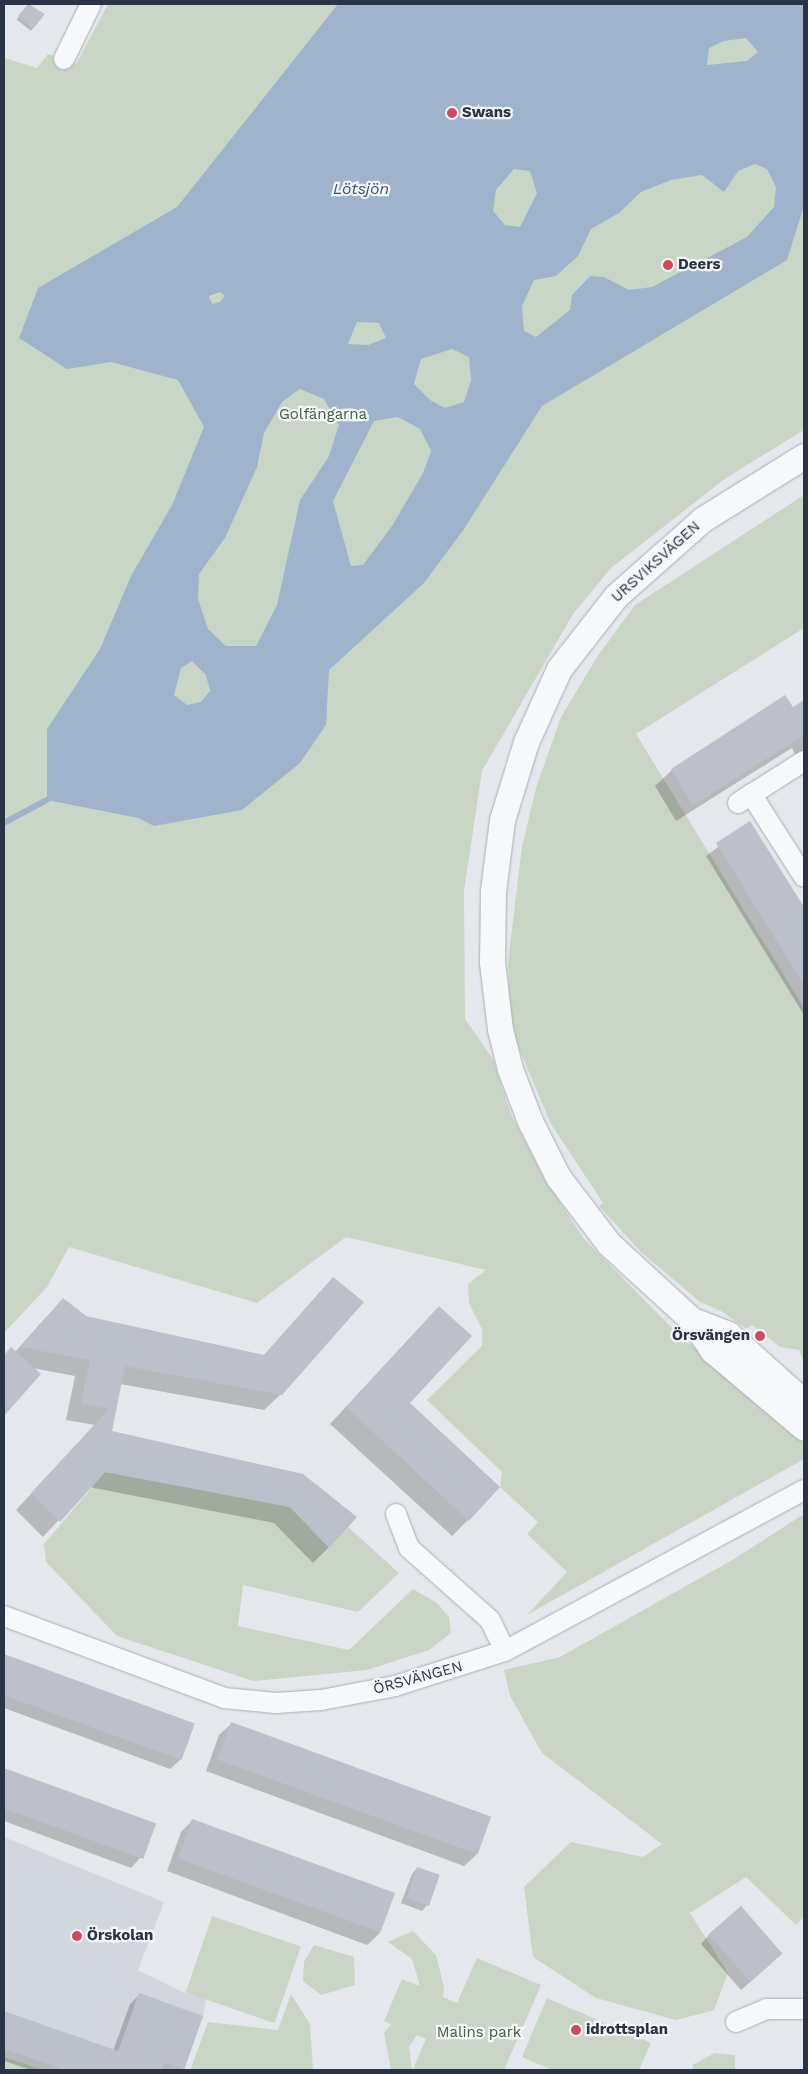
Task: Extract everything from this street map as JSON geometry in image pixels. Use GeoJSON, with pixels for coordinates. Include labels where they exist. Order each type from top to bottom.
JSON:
{"type":"FeatureCollection","features":[{"type":"Feature","properties":{"kind":"street"},"geometry":{"type":"LineString","coordinates":[[64,59],[91,4]]}},
{"type":"Feature","properties":{"kind":"street","name":"URSVIKSVÄGEN"},"geometry":{"type":"LineString","coordinates":[[804,456],[704,519],[616,596],[559,669],[526,742],[502,820],[493,891],[492,962],[500,1028],[510,1069],[530,1121],[558,1177],[609,1244],[692,1320],[714,1351],[804,1428]]}},
{"type":"Feature","properties":{"kind":"street"},"geometry":{"type":"LineString","coordinates":[[804,761],[744,798],[804,877]]}},
{"type":"Feature","properties":{"kind":"street","name":"URSVIKSVÄGEN"},"geometry":{"type":"LineString","coordinates":[[692,1320],[728,1334],[804,1402]]}},
{"type":"Feature","properties":{"kind":"street","name":"ÖRSVÄNGEN"},"geometry":{"type":"LineString","coordinates":[[4,1616],[224,1698],[276,1703],[321,1700],[394,1686],[505,1651],[751,1521],[804,1490]]}},
{"type":"Feature","properties":{"kind":"street"},"geometry":{"type":"LineString","coordinates":[[396,1514],[409,1548],[490,1620],[505,1651]]}},
{"type":"Feature","properties":{"kind":"street"},"geometry":{"type":"LineString","coordinates":[[736,2022],[766,2009],[804,2009]]}},
{"type":"Feature","properties":{"kind":"shaded area","name":"Örskolan"},"geometry":{"type":"Polygon","coordinates":[[[4,1837],[164,1902],[138,1970],[183,1992],[206,1999],[203,2016],[184,2070],[165,2063],[162,2070],[64,2070],[4,2049],[4,1837]]]}},
{"type":"Feature","properties":{"kind":"green space","name":"Golfängarna"},"geometry":{"type":"Polygon","coordinates":[[[108,4],[804,4],[804,430],[726,478],[611,568],[573,614],[482,771],[464,891],[465,1019],[493,1059],[511,1114],[544,1178],[584,1239],[670,1326],[804,1443],[804,1459],[527,1615],[567,1572],[527,1534],[538,1522],[500,1487],[502,1472],[427,1400],[482,1346],[482,1329],[469,1303],[468,1284],[486,1270],[346,1237],[257,1303],[69,1247],[47,1287],[4,1333],[4,58],[37,68],[48,54],[76,64],[108,4]]]}},
{"type":"Feature","properties":{"kind":"green space"},"geometry":{"type":"Polygon","coordinates":[[[804,495],[804,628],[636,734],[804,1008],[804,1362],[799,1350],[780,1347],[752,1325],[746,1329],[723,1312],[700,1302],[641,1252],[599,1206],[603,1203],[551,1124],[510,1027],[508,961],[522,847],[536,788],[561,717],[597,657],[635,605],[804,495]]]}},
{"type":"Feature","properties":{"kind":"green space"},"geometry":{"type":"Polygon","coordinates":[[[105,1472],[290,1507],[329,1547],[348,1527],[399,1573],[358,1612],[243,1585],[238,1626],[349,1650],[413,1589],[437,1603],[449,1617],[451,1633],[429,1650],[367,1670],[253,1681],[117,1636],[46,1562],[44,1544],[105,1472]]]}},
{"type":"Feature","properties":{"kind":"green space"},"geometry":{"type":"Polygon","coordinates":[[[804,1514],[804,1917],[796,1925],[746,1877],[690,1913],[728,1973],[714,2010],[676,2020],[596,1998],[533,1957],[524,1887],[571,1842],[643,1857],[662,1844],[542,1753],[510,1696],[504,1670],[560,1657],[734,1559],[804,1514]]]}},
{"type":"Feature","properties":{"kind":"green space"},"geometry":{"type":"Polygon","coordinates":[[[212,1916],[301,1947],[275,2023],[186,1993],[212,1916]]]}},
{"type":"Feature","properties":{"kind":"green space","name":"Malins park"},"geometry":{"type":"Polygon","coordinates":[[[413,1931],[436,1955],[444,1987],[443,1997],[457,2003],[477,1958],[541,1985],[504,2070],[413,2069],[426,2039],[417,2035],[409,2047],[412,2070],[391,2070],[384,2033],[391,2024],[384,2021],[402,1979],[419,1986],[419,1982],[412,1959],[388,1942],[413,1931]]]}},
{"type":"Feature","properties":{"kind":"green space"},"geometry":{"type":"Polygon","coordinates":[[[314,1945],[354,1957],[355,1985],[321,1995],[303,1981],[304,1962],[314,1945]]]}},
{"type":"Feature","properties":{"kind":"green space"},"geometry":{"type":"Polygon","coordinates":[[[291,1994],[310,2024],[313,2070],[190,2070],[208,2022],[278,2030],[291,1994]]]}},
{"type":"Feature","properties":{"kind":"green space","name":"idrottsplan"},"geometry":{"type":"Polygon","coordinates":[[[547,1998],[651,2043],[639,2070],[552,2070],[522,2057],[547,1998]]]}},
{"type":"Feature","properties":{"kind":"green space"},"geometry":{"type":"Polygon","coordinates":[[[715,2053],[735,2055],[735,2070],[694,2070],[692,2065],[715,2053]]]}},
{"type":"Feature","properties":{"kind":"green space"},"geometry":{"type":"Polygon","coordinates":[[[4,2057],[43,2070],[4,2070],[4,2057]]]}},
{"type":"Feature","properties":{"kind":"water","name":"Lötsjön"},"geometry":{"type":"Polygon","coordinates":[[[338,4],[804,4],[804,206],[787,260],[542,406],[464,529],[424,583],[329,670],[326,725],[300,763],[242,810],[154,826],[138,818],[47,800],[47,729],[100,649],[131,576],[172,505],[204,427],[178,380],[111,362],[67,369],[19,338],[38,288],[177,207],[338,4]],[[746,38],[724,41],[709,48],[707,65],[747,61],[758,52],[746,38]],[[755,164],[738,171],[724,192],[702,175],[671,180],[641,192],[619,213],[591,229],[578,256],[556,276],[534,280],[522,306],[524,331],[536,337],[570,310],[572,295],[590,276],[604,277],[629,290],[652,287],[747,237],[774,207],[776,187],[767,169],[755,164]],[[514,169],[496,190],[493,211],[505,225],[520,227],[537,193],[530,171],[514,169]],[[220,292],[209,296],[212,304],[220,302],[225,296],[220,292]],[[357,322],[348,344],[368,345],[386,338],[379,323],[357,322]],[[452,349],[421,359],[414,384],[430,400],[445,408],[464,402],[471,380],[469,357],[452,349]],[[300,389],[282,402],[264,433],[257,467],[225,538],[199,574],[198,599],[208,629],[226,646],[256,646],[277,605],[300,500],[329,456],[339,425],[324,399],[300,389]],[[398,417],[374,421],[333,501],[351,566],[363,565],[392,526],[423,473],[431,451],[420,429],[398,417]],[[192,661],[181,668],[174,695],[187,705],[201,702],[210,691],[206,675],[192,661]]]}},
{"type":"Feature","properties":{"kind":"building"},"geometry":{"type":"Polygon","coordinates":[[[28,4],[45,14],[33,29],[18,16],[28,4]]]}},
{"type":"Feature","properties":{"kind":"building"},"geometry":{"type":"Polygon","coordinates":[[[785,695],[793,707],[804,700],[804,735],[693,805],[671,769],[785,695]]]}},
{"type":"Feature","properties":{"kind":"building"},"geometry":{"type":"Polygon","coordinates":[[[750,821],[804,907],[804,985],[716,843],[750,821]]]}},
{"type":"Feature","properties":{"kind":"building"},"geometry":{"type":"Polygon","coordinates":[[[333,1277],[364,1302],[282,1395],[125,1366],[112,1431],[303,1474],[357,1517],[329,1548],[290,1507],[105,1472],[60,1522],[31,1493],[109,1409],[81,1404],[90,1360],[20,1347],[63,1298],[86,1316],[264,1355],[333,1277]]]}},
{"type":"Feature","properties":{"kind":"building"},"geometry":{"type":"Polygon","coordinates":[[[439,1306],[472,1336],[410,1403],[500,1487],[469,1521],[346,1407],[439,1306]]]}},
{"type":"Feature","properties":{"kind":"building"},"geometry":{"type":"Polygon","coordinates":[[[11,1347],[41,1374],[4,1416],[4,1355],[11,1347]]]}},
{"type":"Feature","properties":{"kind":"building"},"geometry":{"type":"Polygon","coordinates":[[[4,1654],[195,1723],[181,1760],[4,1696],[4,1654]]]}},
{"type":"Feature","properties":{"kind":"building"},"geometry":{"type":"Polygon","coordinates":[[[231,1722],[491,1817],[478,1854],[217,1760],[231,1722]]]}},
{"type":"Feature","properties":{"kind":"building"},"geometry":{"type":"Polygon","coordinates":[[[4,1768],[156,1823],[143,1859],[4,1808],[4,1768]]]}},
{"type":"Feature","properties":{"kind":"building"},"geometry":{"type":"Polygon","coordinates":[[[192,1819],[395,1893],[381,1932],[178,1858],[192,1819]]]}},
{"type":"Feature","properties":{"kind":"building"},"geometry":{"type":"Polygon","coordinates":[[[417,1867],[440,1875],[429,1906],[406,1898],[417,1867]]]}},
{"type":"Feature","properties":{"kind":"building"},"geometry":{"type":"Polygon","coordinates":[[[741,1906],[782,1954],[750,1982],[709,1934],[741,1906]]]}},
{"type":"Feature","properties":{"kind":"building"},"geometry":{"type":"Polygon","coordinates":[[[139,1993],[203,2016],[184,2070],[165,2063],[162,2070],[64,2070],[4,2049],[4,2011],[118,2051],[139,1993]]]}},
{"type":"Feature","properties":{"kind":"waterway"},"geometry":{"type":"LineString","coordinates":[[4,823],[47,800]]}},
{"type":"Feature","properties":{"kind":"place","name":"Swans"},"geometry":{"type":"Point","coordinates":[452,113]}},
{"type":"Feature","properties":{"kind":"place","name":"Deers"},"geometry":{"type":"Point","coordinates":[668,265]}},
{"type":"Feature","properties":{"kind":"place","name":"Örsvängen"},"geometry":{"type":"Point","coordinates":[760,1336]}},
{"type":"Feature","properties":{"kind":"place","name":"Örskolan"},"geometry":{"type":"Point","coordinates":[77,1936]}},
{"type":"Feature","properties":{"kind":"place","name":"idrottsplan"},"geometry":{"type":"Point","coordinates":[576,2030]}}]}
